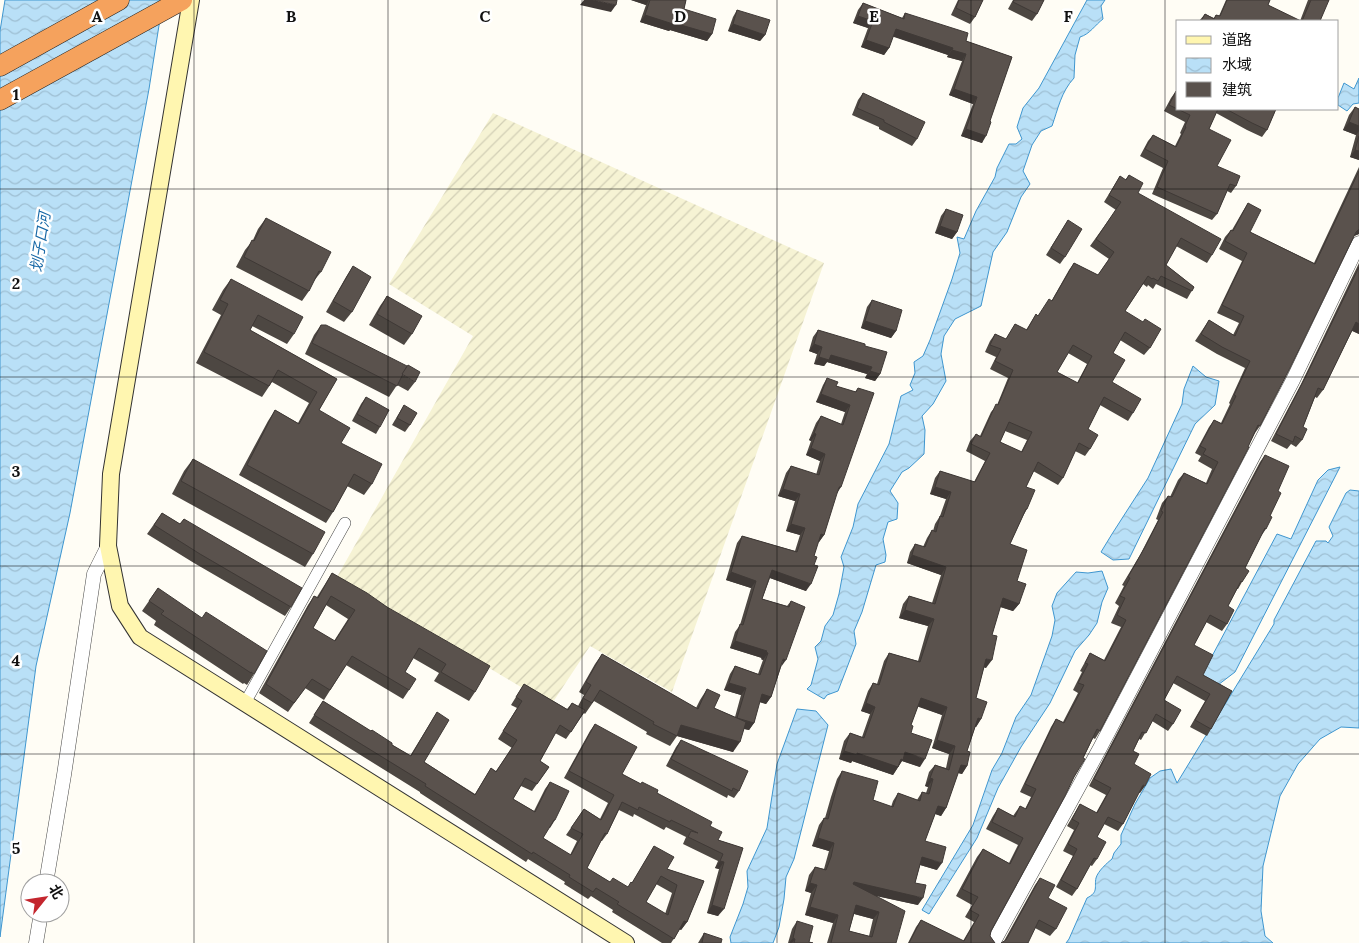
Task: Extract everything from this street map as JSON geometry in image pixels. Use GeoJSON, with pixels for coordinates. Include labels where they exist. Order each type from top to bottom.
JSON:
{"type":"FeatureCollection","features":[{"type":"Feature","properties":{"kind":"highway"},"geometry":{"type":"LineString","coordinates":[[0,66],[119,0]]}},
{"type":"Feature","properties":{"kind":"highway"},"geometry":{"type":"LineString","coordinates":[[0,100],[182,0]]}},
{"type":"Feature","properties":{"kind":"main road"},"geometry":{"type":"LineString","coordinates":[[191,0],[112,474],[108,546],[120,606],[140,637],[626,943]]}},
{"type":"Feature","properties":{"kind":"street"},"geometry":{"type":"LineString","coordinates":[[993,943],[1100,748],[1284,397],[1359,243]]}},
{"type":"Feature","properties":{"kind":"street"},"geometry":{"type":"LineString","coordinates":[[245,703],[345,523]]}},
{"type":"Feature","properties":{"kind":"street"},"geometry":{"type":"LineString","coordinates":[[48,873],[94,574],[108,546]]}},
{"type":"Feature","properties":{"kind":"street"},"geometry":{"type":"LineString","coordinates":[[36,943],[39,923]]}},
{"type":"Feature","properties":{"kind":"shaded area"},"geometry":{"type":"Polygon","coordinates":[[[493,113],[824,263],[672,692],[590,646],[551,705],[337,577],[473,336],[389,284],[493,113]]]}},
{"type":"Feature","properties":{"kind":"water","name":"划子口河"},"geometry":{"type":"Polygon","coordinates":[[[5,0],[163,0],[149,89],[70,513],[36,666],[0,937],[0,31],[5,0]]]}},
{"type":"Feature","properties":{"kind":"water"},"geometry":{"type":"Polygon","coordinates":[[[1087,0],[1105,0],[1101,6],[1103,19],[1090,32],[1080,37],[1075,55],[1074,78],[1063,95],[1052,126],[1041,131],[1032,145],[1023,171],[1030,184],[1021,197],[1007,232],[993,252],[981,306],[955,319],[944,336],[941,354],[946,381],[933,404],[922,416],[925,430],[924,454],[902,472],[890,491],[898,503],[897,519],[888,522],[883,539],[886,555],[885,562],[876,565],[862,612],[854,631],[856,644],[838,691],[827,695],[824,699],[807,689],[811,685],[818,659],[815,647],[821,641],[825,626],[833,615],[844,567],[841,557],[853,527],[858,504],[889,444],[901,396],[913,390],[910,385],[915,373],[914,362],[923,356],[952,279],[960,253],[957,237],[964,239],[1009,144],[1016,144],[1022,139],[1017,127],[1023,108],[1039,88],[1087,0]]]}},
{"type":"Feature","properties":{"kind":"water"},"geometry":{"type":"Polygon","coordinates":[[[1359,78],[1359,103],[1353,104],[1347,111],[1339,106],[1339,96],[1344,83],[1354,89],[1359,78]]]}},
{"type":"Feature","properties":{"kind":"water"},"geometry":{"type":"Polygon","coordinates":[[[1193,366],[1206,377],[1219,381],[1215,405],[1195,424],[1129,559],[1113,560],[1101,552],[1148,478],[1182,404],[1184,389],[1193,366]]]}},
{"type":"Feature","properties":{"kind":"water"},"geometry":{"type":"Polygon","coordinates":[[[1340,467],[1235,672],[1214,688],[1202,675],[1277,534],[1291,539],[1318,480],[1328,470],[1340,467]]]}},
{"type":"Feature","properties":{"kind":"water"},"geometry":{"type":"Polygon","coordinates":[[[1350,490],[1359,491],[1359,728],[1341,727],[1320,739],[1298,764],[1280,796],[1263,866],[1261,911],[1265,936],[1273,943],[1066,943],[1087,898],[1095,891],[1097,875],[1112,859],[1121,844],[1121,835],[1135,804],[1150,778],[1160,771],[1171,769],[1177,783],[1274,624],[1274,620],[1316,541],[1326,541],[1328,543],[1333,536],[1329,527],[1346,493],[1350,490]]]}},
{"type":"Feature","properties":{"kind":"water"},"geometry":{"type":"Polygon","coordinates":[[[1102,571],[1108,588],[1102,602],[1097,623],[1075,651],[1050,703],[1021,747],[998,788],[977,838],[929,914],[922,910],[973,825],[992,770],[1002,753],[1016,717],[1031,695],[1052,636],[1055,620],[1052,606],[1057,593],[1076,572],[1102,571]]]}},
{"type":"Feature","properties":{"kind":"water"},"geometry":{"type":"Polygon","coordinates":[[[797,709],[816,711],[828,725],[794,859],[786,877],[779,927],[773,943],[731,943],[730,937],[748,887],[747,871],[767,828],[777,764],[797,709]]]}},
{"type":"Feature","properties":{"kind":"building"},"geometry":{"type":"Polygon","coordinates":[[[593,0],[617,0],[616,5],[593,0]]]}},
{"type":"Feature","properties":{"kind":"building"},"geometry":{"type":"Polygon","coordinates":[[[650,0],[686,0],[684,9],[716,19],[712,34],[645,15],[650,0]]]}},
{"type":"Feature","properties":{"kind":"building"},"geometry":{"type":"Polygon","coordinates":[[[959,0],[983,0],[975,17],[956,8],[959,0]]]}},
{"type":"Feature","properties":{"kind":"building"},"geometry":{"type":"Polygon","coordinates":[[[1014,0],[1044,0],[1037,14],[1013,2],[1014,0]]]}},
{"type":"Feature","properties":{"kind":"building"},"geometry":{"type":"Polygon","coordinates":[[[1227,0],[1270,0],[1268,5],[1299,20],[1202,20],[1205,14],[1214,19],[1216,15],[1220,16],[1227,0]]]}},
{"type":"Feature","properties":{"kind":"building"},"geometry":{"type":"Polygon","coordinates":[[[1311,0],[1329,0],[1320,20],[1302,20],[1311,0]]]}},
{"type":"Feature","properties":{"kind":"building"},"geometry":{"type":"Polygon","coordinates":[[[863,3],[904,19],[905,13],[968,33],[966,41],[1012,57],[986,136],[966,129],[977,97],[954,89],[966,54],[896,29],[889,48],[866,40],[873,21],[858,16],[863,3]]]}},
{"type":"Feature","properties":{"kind":"building"},"geometry":{"type":"Polygon","coordinates":[[[737,10],[770,20],[765,35],[733,24],[737,10]]]}},
{"type":"Feature","properties":{"kind":"building"},"geometry":{"type":"Polygon","coordinates":[[[1176,91],[1176,108],[1169,105],[1176,91]]]}},
{"type":"Feature","properties":{"kind":"building"},"geometry":{"type":"Polygon","coordinates":[[[863,93],[925,122],[917,139],[884,122],[884,120],[857,108],[863,93]]]}},
{"type":"Feature","properties":{"kind":"building"},"geometry":{"type":"Polygon","coordinates":[[[1355,107],[1359,109],[1359,126],[1349,122],[1355,107]]]}},
{"type":"Feature","properties":{"kind":"building"},"geometry":{"type":"Polygon","coordinates":[[[1180,110],[1218,110],[1209,129],[1231,140],[1217,166],[1240,176],[1236,186],[1230,184],[1217,214],[1157,187],[1168,161],[1145,149],[1153,135],[1176,147],[1190,115],[1180,110]]]}},
{"type":"Feature","properties":{"kind":"building"},"geometry":{"type":"Polygon","coordinates":[[[1228,110],[1276,110],[1267,130],[1228,110]]]}},
{"type":"Feature","properties":{"kind":"building"},"geometry":{"type":"Polygon","coordinates":[[[1359,136],[1359,151],[1355,150],[1359,136]]]}},
{"type":"Feature","properties":{"kind":"building"},"geometry":{"type":"Polygon","coordinates":[[[1359,171],[1359,229],[1290,368],[1260,426],[1258,425],[1249,447],[1100,731],[1097,729],[1083,758],[1085,759],[991,931],[990,936],[995,943],[909,943],[921,920],[964,941],[979,915],[970,910],[978,897],[962,889],[983,849],[1010,864],[1023,838],[992,822],[998,808],[1015,817],[1020,806],[1026,809],[1036,789],[1025,784],[1056,719],[1064,723],[1084,685],[1078,683],[1088,664],[1085,663],[1090,653],[1105,661],[1126,620],[1117,615],[1125,598],[1120,596],[1130,578],[1128,577],[1163,512],[1161,511],[1168,496],[1172,497],[1184,473],[1207,484],[1218,462],[1203,454],[1206,449],[1200,446],[1214,420],[1222,424],[1250,361],[1201,334],[1209,320],[1235,336],[1244,316],[1222,305],[1247,253],[1225,241],[1231,230],[1233,231],[1248,203],[1261,210],[1250,232],[1315,264],[1359,171]]]}},
{"type":"Feature","properties":{"kind":"building"},"geometry":{"type":"Polygon","coordinates":[[[1129,175],[1143,183],[1138,193],[1221,239],[1212,255],[1181,238],[1166,265],[1194,287],[1192,291],[1161,276],[1158,281],[1148,276],[1125,311],[1143,322],[1145,319],[1161,329],[1150,348],[1125,332],[1113,353],[1125,360],[1112,382],[1141,399],[1133,413],[1104,397],[1088,429],[1098,435],[1090,449],[1079,443],[1063,478],[1038,462],[1026,487],[1035,490],[1010,544],[1027,550],[1017,581],[1026,584],[1019,604],[1003,598],[992,635],[997,636],[992,660],[986,659],[976,698],[987,702],[981,719],[978,718],[967,751],[970,752],[967,766],[961,765],[946,808],[938,806],[925,841],[946,847],[942,863],[922,857],[915,883],[926,885],[923,898],[854,882],[853,884],[905,911],[896,943],[831,943],[838,915],[810,907],[817,885],[810,883],[815,867],[826,870],[831,857],[834,843],[818,838],[824,818],[828,819],[842,771],[878,781],[873,800],[893,807],[898,793],[920,801],[922,792],[929,794],[933,779],[930,778],[935,765],[949,770],[955,746],[937,740],[947,707],[921,698],[911,725],[913,726],[911,733],[932,740],[925,759],[905,752],[903,760],[901,759],[898,767],[857,753],[857,755],[844,751],[850,733],[864,738],[875,707],[866,703],[873,683],[879,685],[889,653],[920,662],[934,619],[905,610],[909,596],[935,604],[946,567],[912,555],[915,544],[925,547],[932,530],[936,532],[940,516],[943,517],[951,492],[935,487],[940,471],[975,482],[990,453],[971,444],[976,434],[981,437],[996,404],[998,405],[1013,370],[995,361],[1001,349],[990,345],[995,334],[1006,339],[1015,324],[1027,330],[1036,314],[1038,316],[1049,299],[1052,301],[1074,263],[1098,275],[1114,252],[1096,239],[1121,202],[1109,195],[1120,176],[1126,180],[1129,175]],[[1073,345],[1057,372],[1078,383],[1092,356],[1073,345]],[[1009,422],[1000,442],[1022,452],[1032,432],[1009,422]],[[856,905],[849,931],[872,937],[879,912],[856,905]]]}},
{"type":"Feature","properties":{"kind":"building"},"geometry":{"type":"Polygon","coordinates":[[[946,209],[963,215],[957,232],[940,226],[946,209]]]}},
{"type":"Feature","properties":{"kind":"building"},"geometry":{"type":"Polygon","coordinates":[[[266,218],[331,252],[309,291],[244,257],[266,218]]]}},
{"type":"Feature","properties":{"kind":"building"},"geometry":{"type":"Polygon","coordinates":[[[1068,220],[1082,229],[1065,257],[1051,248],[1068,220]]]}},
{"type":"Feature","properties":{"kind":"building"},"geometry":{"type":"Polygon","coordinates":[[[353,266],[371,277],[352,312],[333,301],[353,266]]]}},
{"type":"Feature","properties":{"kind":"building"},"geometry":{"type":"Polygon","coordinates":[[[1359,267],[1359,324],[1356,322],[1323,390],[1318,388],[1303,427],[1307,429],[1302,440],[1295,436],[1293,442],[1276,434],[1359,267]]]}},
{"type":"Feature","properties":{"kind":"building"},"geometry":{"type":"Polygon","coordinates":[[[231,279],[303,317],[294,334],[258,315],[250,330],[337,379],[319,410],[350,428],[341,443],[382,464],[372,484],[354,474],[333,512],[247,465],[275,410],[299,424],[317,392],[278,370],[269,386],[204,352],[228,304],[220,300],[231,279]]]}},
{"type":"Feature","properties":{"kind":"building"},"geometry":{"type":"Polygon","coordinates":[[[387,296],[422,316],[412,334],[377,314],[387,296]]]}},
{"type":"Feature","properties":{"kind":"building"},"geometry":{"type":"Polygon","coordinates":[[[872,300],[902,310],[896,331],[865,321],[872,300]]]}},
{"type":"Feature","properties":{"kind":"building"},"geometry":{"type":"Polygon","coordinates":[[[321,325],[326,325],[407,366],[397,386],[312,343],[321,325]]]}},
{"type":"Feature","properties":{"kind":"building"},"geometry":{"type":"Polygon","coordinates":[[[818,330],[887,352],[880,374],[870,371],[872,367],[831,355],[829,360],[819,357],[822,347],[814,344],[818,330]]]}},
{"type":"Feature","properties":{"kind":"building"},"geometry":{"type":"Polygon","coordinates":[[[408,365],[420,372],[415,382],[402,374],[408,365]]]}},
{"type":"Feature","properties":{"kind":"building"},"geometry":{"type":"Polygon","coordinates":[[[827,378],[838,382],[836,386],[856,392],[858,388],[874,393],[841,487],[839,487],[824,535],[821,534],[814,556],[817,557],[814,565],[818,566],[811,584],[772,570],[762,599],[789,607],[791,601],[805,607],[786,660],[783,659],[771,697],[762,694],[754,723],[737,718],[746,688],[729,683],[735,666],[760,675],[768,653],[767,651],[735,641],[740,624],[743,625],[756,581],[731,572],[742,536],[797,552],[805,528],[791,524],[800,494],[783,489],[791,466],[819,475],[825,454],[811,448],[816,434],[814,433],[821,416],[843,425],[850,405],[821,394],[827,378]]]}},
{"type":"Feature","properties":{"kind":"building"},"geometry":{"type":"Polygon","coordinates":[[[366,397],[389,410],[380,427],[357,414],[366,397]]]}},
{"type":"Feature","properties":{"kind":"building"},"geometry":{"type":"Polygon","coordinates":[[[404,405],[417,413],[410,425],[397,418],[404,405]]]}},
{"type":"Feature","properties":{"kind":"building"},"geometry":{"type":"Polygon","coordinates":[[[1265,455],[1289,466],[1278,491],[1281,493],[1270,516],[1272,517],[1245,568],[1249,571],[1241,581],[1228,606],[1234,610],[1227,624],[1210,615],[1194,645],[1213,655],[1203,675],[1232,691],[1211,729],[1195,720],[1210,694],[1177,676],[1164,700],[1181,710],[1173,724],[1156,714],[1146,733],[1142,732],[1133,751],[1139,754],[1134,764],[1151,774],[1145,786],[1143,785],[1123,824],[1108,817],[1097,837],[1106,842],[1097,859],[1094,858],[1077,889],[1061,880],[1077,849],[1068,844],[1079,823],[1072,819],[1080,804],[1097,813],[1111,788],[1094,779],[1265,455]]]}},
{"type":"Feature","properties":{"kind":"building"},"geometry":{"type":"Polygon","coordinates":[[[193,459],[325,532],[313,554],[181,481],[193,459]]]}},
{"type":"Feature","properties":{"kind":"building"},"geometry":{"type":"Polygon","coordinates":[[[162,513],[180,524],[184,519],[302,588],[291,607],[154,525],[162,513]]]}},
{"type":"Feature","properties":{"kind":"building"},"geometry":{"type":"Polygon","coordinates":[[[332,573],[490,666],[475,692],[441,672],[446,664],[419,648],[405,672],[416,679],[409,690],[352,656],[330,690],[312,679],[294,703],[266,684],[314,596],[318,598],[332,573]],[[331,596],[313,628],[335,641],[355,610],[331,596]]]}},
{"type":"Feature","properties":{"kind":"building"},"geometry":{"type":"Polygon","coordinates":[[[158,588],[202,618],[206,612],[267,651],[254,674],[161,614],[164,611],[149,601],[158,588]]]}},
{"type":"Feature","properties":{"kind":"building"},"geometry":{"type":"Polygon","coordinates":[[[602,654],[698,709],[707,689],[720,695],[714,708],[746,722],[740,742],[681,725],[677,736],[653,724],[654,722],[600,690],[592,703],[583,698],[591,685],[586,682],[602,654]]]}},
{"type":"Feature","properties":{"kind":"building"},"geometry":{"type":"Polygon","coordinates":[[[524,684],[568,710],[572,703],[585,710],[571,732],[560,725],[540,761],[549,767],[537,784],[525,778],[513,799],[535,812],[550,782],[569,791],[555,820],[543,838],[571,855],[583,834],[571,828],[584,809],[601,820],[614,795],[569,771],[595,724],[637,747],[622,774],[658,790],[657,793],[712,822],[710,826],[722,832],[718,840],[743,848],[724,909],[712,905],[724,862],[720,861],[723,854],[688,837],[691,831],[698,833],[671,820],[670,822],[639,807],[638,810],[622,802],[607,834],[605,833],[587,868],[610,882],[613,878],[628,887],[654,846],[674,857],[667,869],[704,881],[687,922],[684,921],[674,939],[617,904],[619,902],[596,888],[593,892],[569,877],[570,875],[533,852],[532,854],[425,786],[426,784],[314,715],[323,701],[411,756],[437,712],[449,720],[424,762],[475,795],[491,768],[496,772],[517,740],[503,731],[522,701],[516,697],[524,684]],[[661,876],[646,902],[668,915],[677,885],[661,876]]]}},
{"type":"Feature","properties":{"kind":"building"},"geometry":{"type":"Polygon","coordinates":[[[681,740],[748,771],[739,791],[733,788],[732,791],[671,759],[681,740]]]}},
{"type":"Feature","properties":{"kind":"building"},"geometry":{"type":"Polygon","coordinates":[[[1040,878],[1055,885],[1048,898],[1067,908],[1056,929],[1039,920],[1028,943],[1001,943],[1006,940],[1040,878]]]}},
{"type":"Feature","properties":{"kind":"building"},"geometry":{"type":"Polygon","coordinates":[[[797,921],[813,926],[809,942],[813,943],[794,943],[795,939],[793,938],[797,921]]]}},
{"type":"Feature","properties":{"kind":"building"},"geometry":{"type":"Polygon","coordinates":[[[704,933],[722,939],[721,943],[702,943],[704,933]]]}}]}
